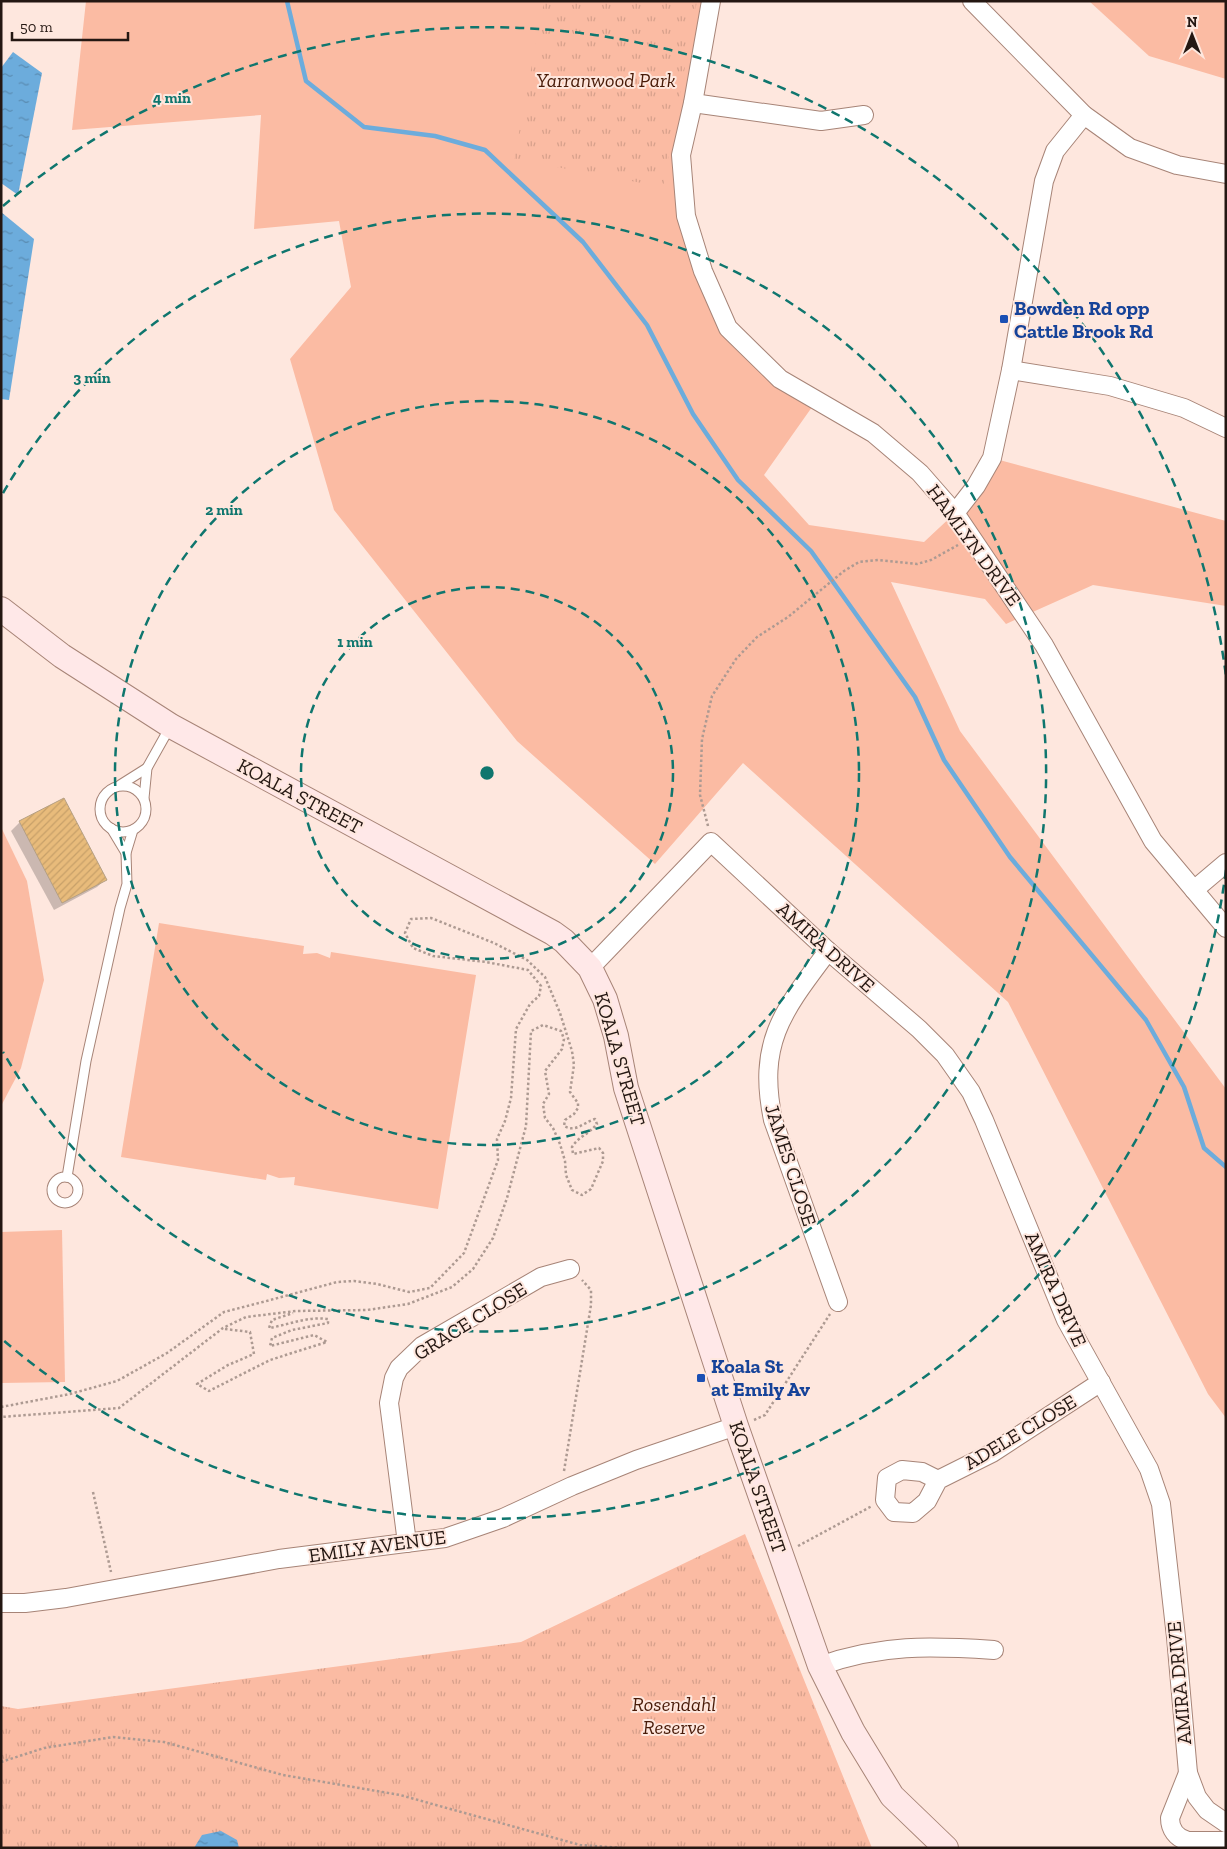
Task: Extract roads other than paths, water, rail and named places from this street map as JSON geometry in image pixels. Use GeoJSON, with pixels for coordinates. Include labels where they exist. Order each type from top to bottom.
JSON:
{"type":"FeatureCollection","features":[{"type":"Feature","properties":{"kind":"street","name":"HAMLYN DRIVE"},"geometry":{"type":"LineString","coordinates":[[711,1],[693,103],[681,156],[686,216],[703,271],[728,328],[780,379],[873,433],[920,473],[955,513],[1044,645],[1153,841],[1226,928]]}},
{"type":"Feature","properties":{"kind":"street"},"geometry":{"type":"LineString","coordinates":[[972,1],[1084,116],[1130,148],[1177,165],[1226,174]]}},
{"type":"Feature","properties":{"kind":"street"},"geometry":{"type":"LineString","coordinates":[[693,103],[821,121],[864,115]]}},
{"type":"Feature","properties":{"kind":"street"},"geometry":{"type":"LineString","coordinates":[[955,513],[976,486],[992,458],[1011,370],[1044,181],[1055,151],[1084,116]]}},
{"type":"Feature","properties":{"kind":"street"},"geometry":{"type":"LineString","coordinates":[[1011,370],[1110,386],[1184,408],[1226,428]]}},
{"type":"Feature","properties":{"kind":"street","name":"KOALA STREET"},"geometry":{"type":"LineString","coordinates":[[1,609],[62,656],[171,726],[517,912],[553,933],[590,968],[605,999],[616,1036],[626,1088],[736,1426],[820,1666],[852,1732],[892,1796],[946,1848]]}},
{"type":"Feature","properties":{"kind":"street","name":"AMIRA DRIVE"},"geometry":{"type":"LineString","coordinates":[[590,968],[711,842],[828,951],[919,1030],[945,1055],[960,1074],[984,1120],[1066,1320],[1149,1469],[1161,1504],[1176,1637],[1188,1773],[1197,1797],[1219,1819]]}},
{"type":"Feature","properties":{"kind":"street"},"geometry":{"type":"LineString","coordinates":[[1194,890],[1226,863]]}},
{"type":"Feature","properties":{"kind":"street","name":"JAMES CLOSE"},"geometry":{"type":"LineString","coordinates":[[828,951],[781,1018],[771,1049],[767,1077],[773,1120],[838,1302]]}},
{"type":"Feature","properties":{"kind":"street","name":"GRACE CLOSE"},"geometry":{"type":"LineString","coordinates":[[407,1543],[389,1403],[392,1383],[399,1368],[422,1346],[541,1277],[570,1269]]}},
{"type":"Feature","properties":{"kind":"street","name":"ADELE CLOSE"},"geometry":{"type":"LineString","coordinates":[[938,1480],[992,1453],[1101,1382]]}},
{"type":"Feature","properties":{"kind":"street","name":"EMILY AVENUE"},"geometry":{"type":"LineString","coordinates":[[1,1603],[24,1603],[58,1599],[279,1559],[444,1538],[503,1518],[561,1490],[636,1460],[736,1426]]}},
{"type":"Feature","properties":{"kind":"street"},"geometry":{"type":"LineString","coordinates":[[902,1470],[922,1472],[938,1480],[927,1501],[913,1513],[894,1512],[885,1500],[887,1478],[902,1470]]}},
{"type":"Feature","properties":{"kind":"street"},"geometry":{"type":"LineString","coordinates":[[820,1666],[845,1656],[909,1647],[994,1650]]}},
{"type":"Feature","properties":{"kind":"street"},"geometry":{"type":"LineString","coordinates":[[1188,1773],[1172,1810],[1170,1822],[1178,1837],[1200,1842],[1226,1841]]}},
{"type":"Feature","properties":{"kind":"street"},"geometry":{"type":"LineString","coordinates":[[1200,1842],[1209,1826],[1219,1819]]}},
{"type":"Feature","properties":{"kind":"lane"},"geometry":{"type":"LineString","coordinates":[[144,798],[147,768],[171,726]]}},
{"type":"Feature","properties":{"kind":"lane"},"geometry":{"type":"LineString","coordinates":[[126,854],[112,828],[102,818],[100,804],[107,792],[120,786],[147,768]]}},
{"type":"Feature","properties":{"kind":"lane"},"geometry":{"type":"LineString","coordinates":[[112,828],[125,832],[132,830],[143,820],[146,806],[140,792],[133,788],[120,786]]}},
{"type":"Feature","properties":{"kind":"lane"},"geometry":{"type":"LineString","coordinates":[[68,1177],[86,1061],[127,884],[126,854],[132,830]]}},
{"type":"Feature","properties":{"kind":"water"},"geometry":{"type":"Polygon","coordinates":[[[13,52],[42,73],[18,195],[1,183],[1,68],[13,52]]]}},
{"type":"Feature","properties":{"kind":"water"},"geometry":{"type":"Polygon","coordinates":[[[1,212],[34,239],[9,400],[1,399],[1,212]]]}},
{"type":"Feature","properties":{"kind":"water"},"geometry":{"type":"Polygon","coordinates":[[[221,1831],[237,1840],[239,1848],[194,1848],[202,1835],[221,1831]]]}},
{"type":"Feature","properties":{"kind":"waterway"},"geometry":{"type":"LineString","coordinates":[[287,1],[306,81],[364,127],[435,136],[485,150],[583,242],[647,325],[693,414],[738,480],[811,551],[915,697],[944,760],[1010,857],[1146,1020],[1184,1087],[1204,1148],[1226,1167]]}},
{"type":"Feature","properties":{"kind":"place","name":"Bowden Rd opp Cattle Brook Rd"},"geometry":{"type":"Point","coordinates":[1004,319]}},
{"type":"Feature","properties":{"kind":"place","name":"Koala St at Emily Av"},"geometry":{"type":"Point","coordinates":[701,1378]}},
{"type":"Feature","properties":{"kind":"park label","name":"Yarranwood Park"},"geometry":{"type":"Point","coordinates":[606,80]}},
{"type":"Feature","properties":{"kind":"park label","name":"Rosendahl Reserve"},"geometry":{"type":"Point","coordinates":[674,1716]}}]}
